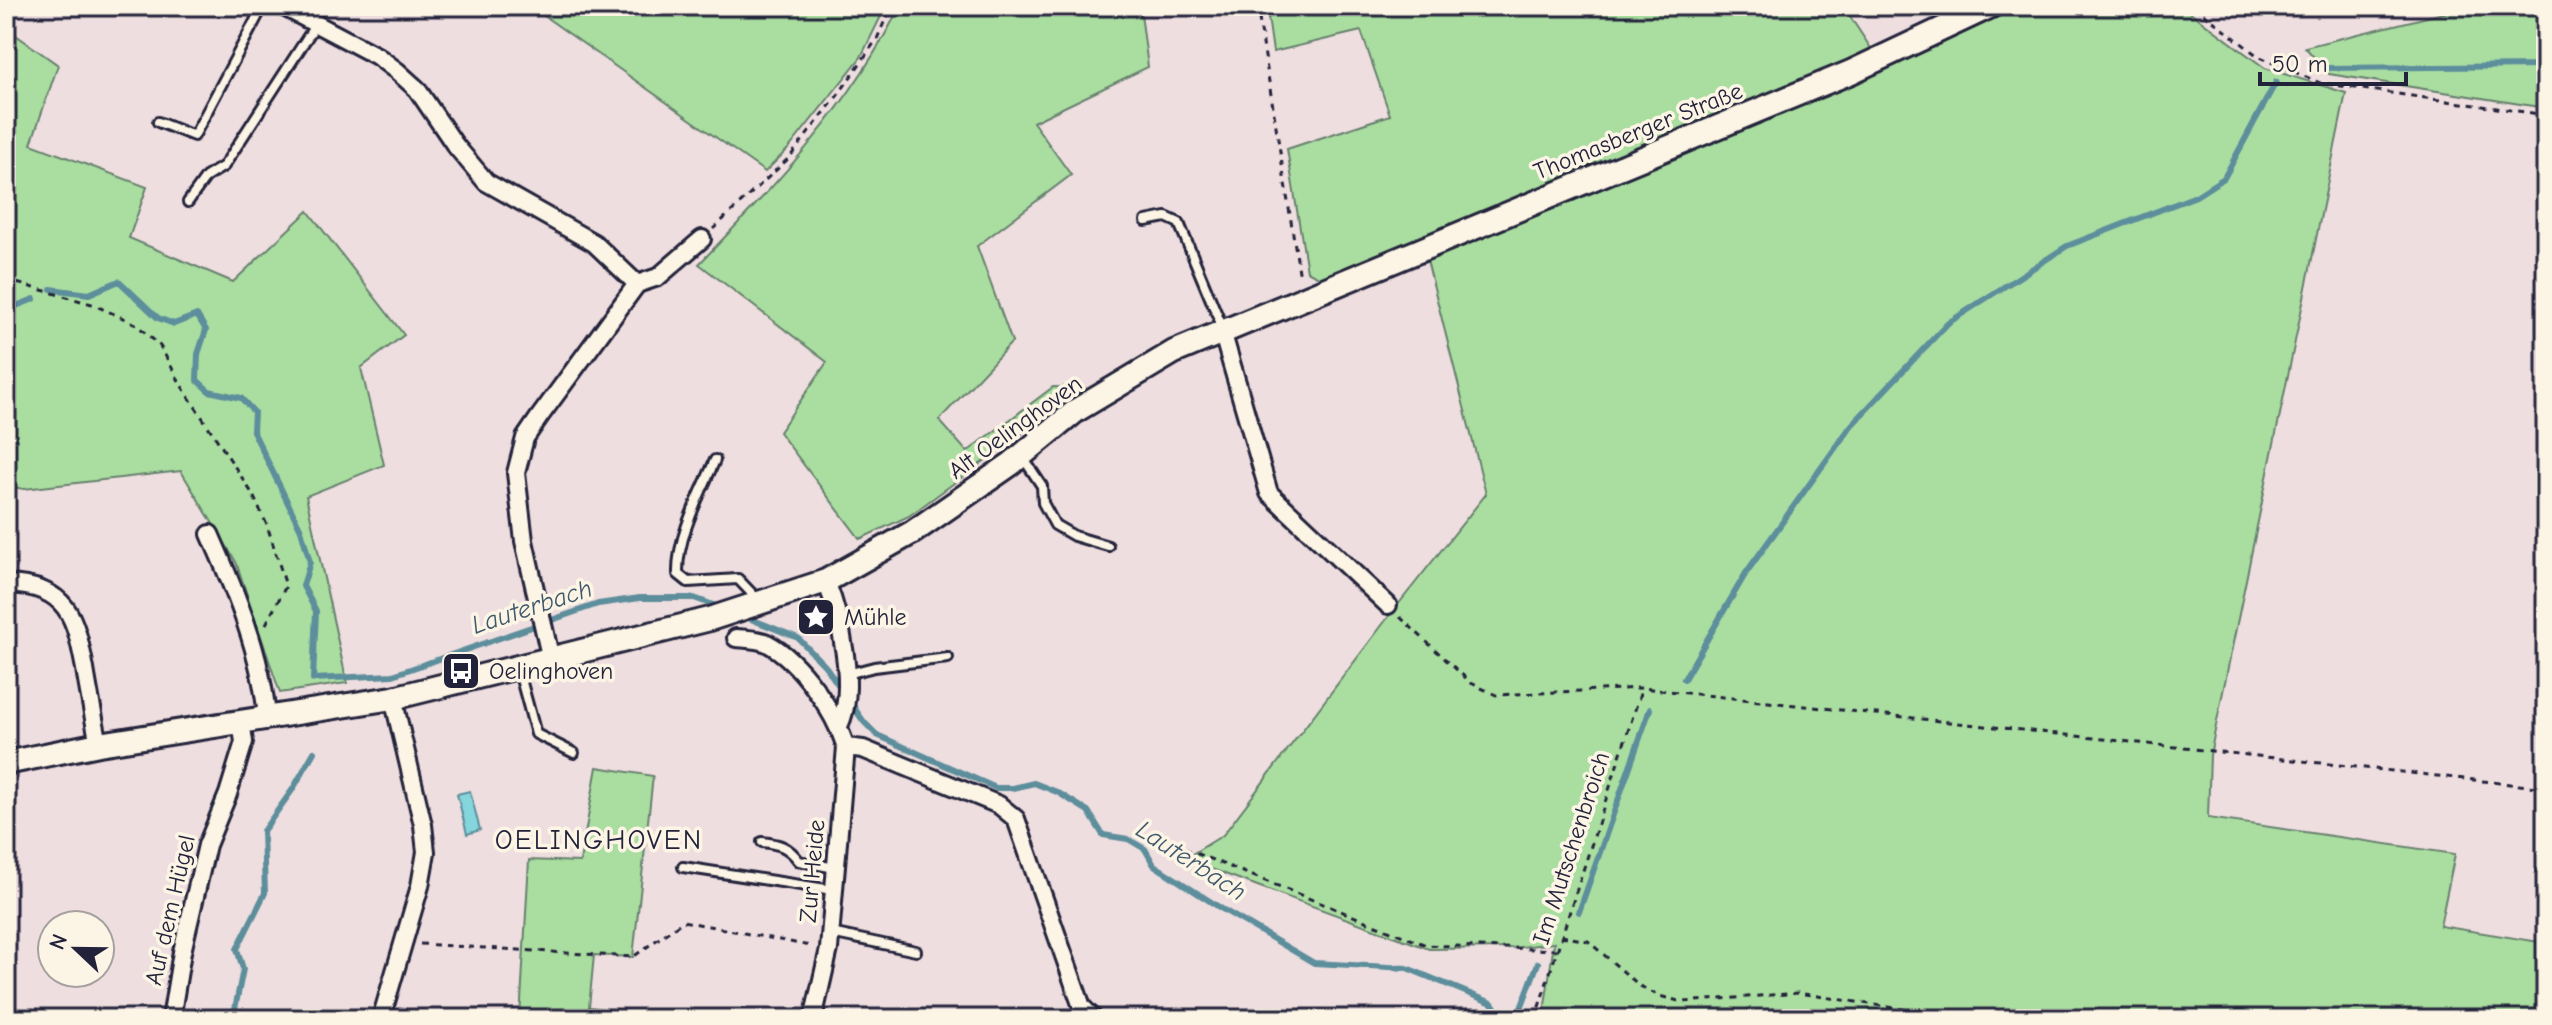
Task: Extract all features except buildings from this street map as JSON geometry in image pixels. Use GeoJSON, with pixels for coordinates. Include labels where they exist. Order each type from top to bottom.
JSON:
{"type":"FeatureCollection","features":[{"type":"Feature","properties":{"kind":"main road","name":"Thomasberger Straße"},"geometry":{"type":"LineString","coordinates":[[1303,298],[1851,72],[1991,6]]}},
{"type":"Feature","properties":{"kind":"main road","name":"Alt Oelinghoven"},"geometry":{"type":"LineString","coordinates":[[6,763],[99,744],[393,698],[518,667],[548,649],[710,619],[826,581],[901,540],[1021,455],[1077,410],[1174,352],[1303,298]]}},
{"type":"Feature","properties":{"kind":"street"},"geometry":{"type":"LineString","coordinates":[[282,6],[377,56],[417,89],[455,145],[486,182],[594,243],[637,284]]}},
{"type":"Feature","properties":{"kind":"street"},"geometry":{"type":"LineString","coordinates":[[548,649],[524,541],[516,473],[525,438],[637,284],[658,277],[702,239]]}},
{"type":"Feature","properties":{"kind":"street"},"geometry":{"type":"LineString","coordinates":[[1223,330],[1269,493],[1388,605]]}},
{"type":"Feature","properties":{"kind":"street"},"geometry":{"type":"LineString","coordinates":[[210,534],[238,597],[264,687],[267,717]]}},
{"type":"Feature","properties":{"kind":"street","name":"Zur Heide"},"geometry":{"type":"LineString","coordinates":[[813,1019],[830,941],[846,747],[842,718],[846,674],[836,608],[826,581]]}},
{"type":"Feature","properties":{"kind":"street"},"geometry":{"type":"LineString","coordinates":[[6,584],[23,584],[45,591],[63,604],[76,624],[99,744]]}},
{"type":"Feature","properties":{"kind":"street","name":"Zur Heide"},"geometry":{"type":"LineString","coordinates":[[736,638],[764,642],[791,659],[842,718]]}},
{"type":"Feature","properties":{"kind":"street"},"geometry":{"type":"LineString","coordinates":[[381,1019],[426,852],[423,825],[393,698]]}},
{"type":"Feature","properties":{"kind":"street","name":"Auf dem Hügel"},"geometry":{"type":"LineString","coordinates":[[171,1019],[182,952],[207,845],[228,794],[244,742],[241,721]]}},
{"type":"Feature","properties":{"kind":"street"},"geometry":{"type":"LineString","coordinates":[[846,747],[863,749],[999,805],[1016,819],[1082,1007],[1094,1019]]}},
{"type":"Feature","properties":{"kind":"lane"},"geometry":{"type":"LineString","coordinates":[[158,122],[194,136],[263,6]]}},
{"type":"Feature","properties":{"kind":"lane"},"geometry":{"type":"LineString","coordinates":[[188,202],[206,177],[224,166],[317,23]]}},
{"type":"Feature","properties":{"kind":"lane"},"geometry":{"type":"LineString","coordinates":[[1146,221],[1166,217],[1179,223],[1223,330]]}},
{"type":"Feature","properties":{"kind":"lane"},"geometry":{"type":"LineString","coordinates":[[1021,455],[1042,486],[1043,503],[1055,525],[1074,536],[1108,546]]}},
{"type":"Feature","properties":{"kind":"lane"},"geometry":{"type":"LineString","coordinates":[[715,460],[692,514],[678,562],[678,574],[688,582],[738,579],[761,604]]}},
{"type":"Feature","properties":{"kind":"lane"},"geometry":{"type":"LineString","coordinates":[[846,674],[874,667],[948,658]]}},
{"type":"Feature","properties":{"kind":"lane"},"geometry":{"type":"LineString","coordinates":[[518,667],[536,734],[574,753]]}},
{"type":"Feature","properties":{"kind":"lane"},"geometry":{"type":"LineString","coordinates":[[762,842],[790,849],[799,861],[836,868]]}},
{"type":"Feature","properties":{"kind":"lane"},"geometry":{"type":"LineString","coordinates":[[683,867],[834,890]]}},
{"type":"Feature","properties":{"kind":"lane"},"geometry":{"type":"LineString","coordinates":[[830,941],[916,951]]}},
{"type":"Feature","properties":{"kind":"path"},"geometry":{"type":"LineString","coordinates":[[702,239],[789,158],[877,39],[891,6]]}},
{"type":"Feature","properties":{"kind":"path"},"geometry":{"type":"LineString","coordinates":[[1257,6],[1303,298]]}},
{"type":"Feature","properties":{"kind":"path"},"geometry":{"type":"LineString","coordinates":[[2194,6],[2258,56],[2320,83],[2546,115]]}},
{"type":"Feature","properties":{"kind":"path"},"geometry":{"type":"LineString","coordinates":[[6,284],[13,282],[92,304],[136,324],[160,346],[183,388],[252,493],[267,525],[286,586],[253,650]]}},
{"type":"Feature","properties":{"kind":"path"},"geometry":{"type":"LineString","coordinates":[[1388,605],[1471,683],[1496,695],[1642,688],[2546,788]]}},
{"type":"Feature","properties":{"kind":"path","name":"Im Mutschenbroich"},"geometry":{"type":"LineString","coordinates":[[1535,1019],[1642,688]]}},
{"type":"Feature","properties":{"kind":"path"},"geometry":{"type":"LineString","coordinates":[[1185,849],[1426,945],[1558,950]]}},
{"type":"Feature","properties":{"kind":"path"},"geometry":{"type":"LineString","coordinates":[[403,943],[633,957],[683,921],[830,941]]}},
{"type":"Feature","properties":{"kind":"path"},"geometry":{"type":"LineString","coordinates":[[1561,936],[1588,941],[1640,986],[1659,996],[1683,1002],[1798,993],[1966,1019]]}},
{"type":"Feature","properties":{"kind":"green space"},"geometry":{"type":"Polygon","coordinates":[[[530,6],[886,6],[861,57],[789,148],[765,172],[530,6]]]}},
{"type":"Feature","properties":{"kind":"green space"},"geometry":{"type":"Polygon","coordinates":[[[900,6],[1140,6],[1148,67],[1033,122],[1071,175],[977,246],[1012,342],[939,420],[967,452],[1053,387],[1084,388],[909,516],[860,539],[779,432],[827,362],[699,264],[784,174],[835,111],[880,43],[900,6]]]}},
{"type":"Feature","properties":{"kind":"green space"},"geometry":{"type":"Polygon","coordinates":[[[1308,6],[1843,6],[1874,53],[1323,279],[1307,271],[1287,149],[1390,115],[1361,31],[1273,52],[1268,17],[1308,6]]]}},
{"type":"Feature","properties":{"kind":"green space"},"geometry":{"type":"Polygon","coordinates":[[[2021,6],[2182,6],[2265,68],[2346,93],[2210,755],[2208,818],[2455,854],[2440,926],[2546,943],[2546,1019],[1543,1019],[1554,943],[1512,948],[1429,949],[1184,859],[1223,835],[1486,494],[1427,260],[1876,74],[2021,6]]]}},
{"type":"Feature","properties":{"kind":"green space"},"geometry":{"type":"Polygon","coordinates":[[[2472,6],[2546,6],[2546,108],[2329,74],[2305,47],[2472,6]]]}},
{"type":"Feature","properties":{"kind":"green space"},"geometry":{"type":"Polygon","coordinates":[[[6,28],[58,65],[31,144],[147,187],[129,238],[233,282],[308,211],[404,335],[361,368],[384,465],[306,496],[347,683],[280,693],[236,562],[181,471],[24,489],[6,486],[6,28]]]}},
{"type":"Feature","properties":{"kind":"green space"},"geometry":{"type":"Polygon","coordinates":[[[597,767],[653,776],[633,957],[594,955],[589,1007],[639,1013],[639,1019],[520,1019],[529,860],[580,862],[597,767]]]}},
{"type":"Feature","properties":{"kind":"water"},"geometry":{"type":"Polygon","coordinates":[[[470,791],[480,830],[467,834],[457,794],[470,791]]]}},
{"type":"Feature","properties":{"kind":"waterway"},"geometry":{"type":"LineString","coordinates":[[2326,68],[2546,66]]}},
{"type":"Feature","properties":{"kind":"waterway"},"geometry":{"type":"LineString","coordinates":[[1684,679],[1746,573],[1851,426],[1948,323],[2067,246],[2196,196],[2224,178],[2276,82]]}},
{"type":"Feature","properties":{"kind":"waterway","name":"Lauterbach"},"geometry":{"type":"LineString","coordinates":[[51,289],[89,294],[119,281],[158,318],[174,324],[197,315],[206,330],[198,354],[197,380],[209,391],[241,398],[254,412],[253,431],[301,530],[310,562],[303,586],[316,611],[313,679],[393,675],[598,604],[640,598],[694,598],[719,607]]}},
{"type":"Feature","properties":{"kind":"waterway","name":"Lauterbach"},"geometry":{"type":"LineString","coordinates":[[6,310],[34,299]]}},
{"type":"Feature","properties":{"kind":"waterway","name":"Lauterbach"},"geometry":{"type":"LineString","coordinates":[[741,615],[798,638],[826,667],[841,689]]}},
{"type":"Feature","properties":{"kind":"waterway","name":"Lauterbach"},"geometry":{"type":"LineString","coordinates":[[850,702],[877,735],[996,788],[1034,783],[1057,792],[1088,811],[1103,835],[1128,839],[1145,849],[1154,865],[1314,963],[1407,968],[1492,1003],[1503,1019]]}},
{"type":"Feature","properties":{"kind":"waterway"},"geometry":{"type":"LineString","coordinates":[[1579,912],[1650,709]]}},
{"type":"Feature","properties":{"kind":"waterway"},"geometry":{"type":"LineString","coordinates":[[233,1019],[243,969],[237,949],[265,893],[263,831],[293,789],[314,752]]}},
{"type":"Feature","properties":{"kind":"waterway"},"geometry":{"type":"LineString","coordinates":[[1517,1019],[1538,963]]}},
{"type":"Feature","properties":{"kind":"place","name":"Mühle"},"geometry":{"type":"Point","coordinates":[816,617]}},
{"type":"Feature","properties":{"kind":"place","name":"Oelinghoven"},"geometry":{"type":"Point","coordinates":[461,671]}},
{"type":"Feature","properties":{"kind":"district","name":"OELINGHOVEN"},"geometry":{"type":"Point","coordinates":[599,840]}}]}
